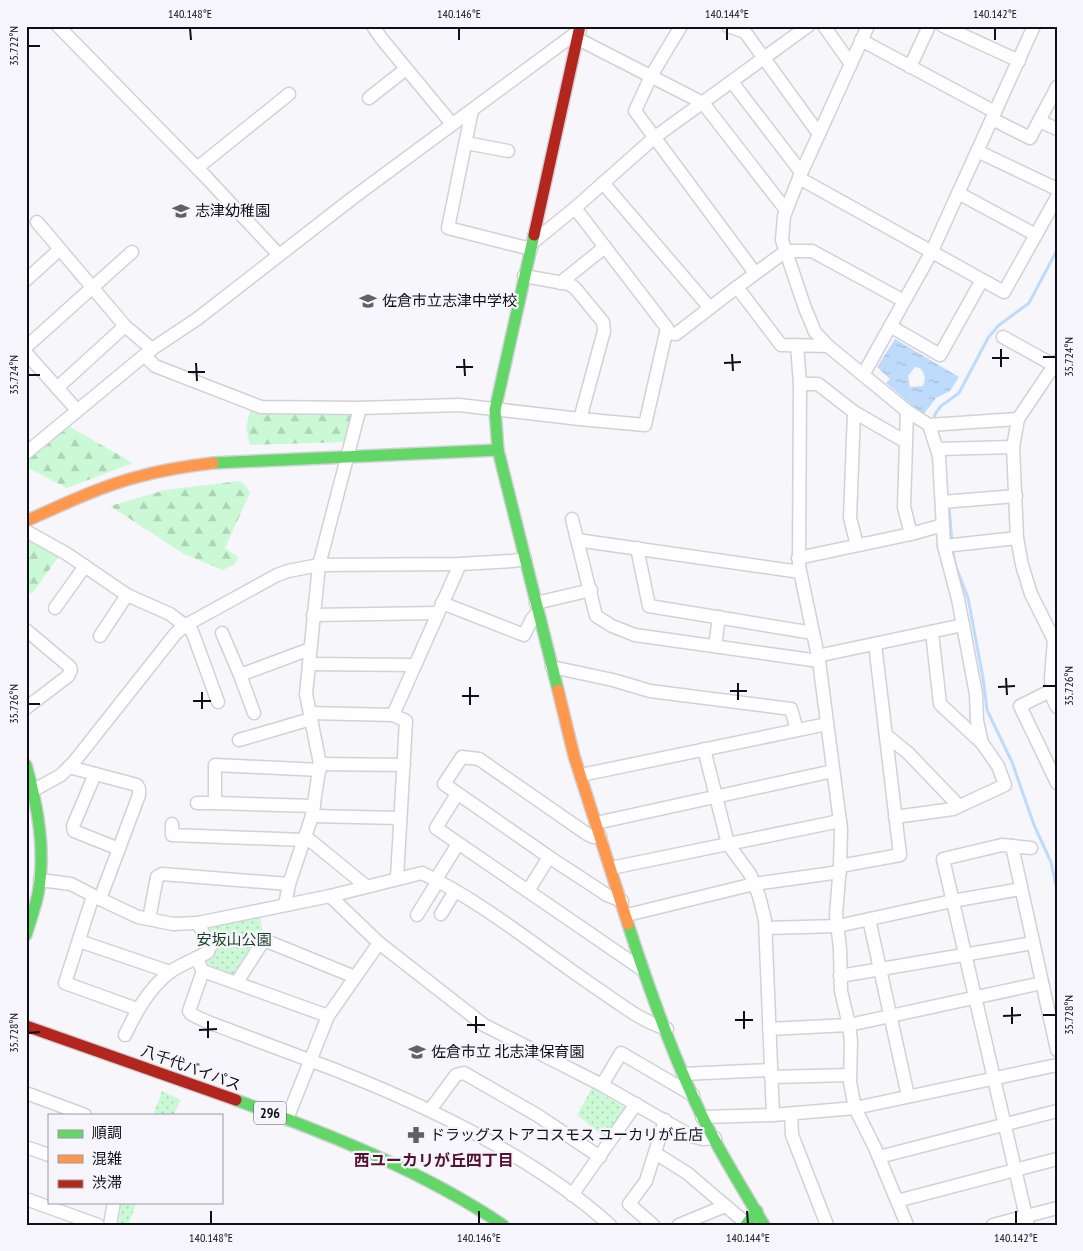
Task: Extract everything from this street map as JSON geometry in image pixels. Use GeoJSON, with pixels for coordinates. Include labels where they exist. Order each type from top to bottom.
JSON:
{"type":"FeatureCollection","features":[{"type":"Feature","properties":{"kind":"main road"},"geometry":{"type":"LineString","coordinates":[[581,31],[495,410],[498,450],[580,775],[627,915],[643,970],[702,1116],[764,1225]]}},
{"type":"Feature","properties":{"kind":"main road"},"geometry":{"type":"LineString","coordinates":[[26,521],[135,477],[172,468],[220,462],[498,450]]}},
{"type":"Feature","properties":{"kind":"main road"},"geometry":{"type":"LineString","coordinates":[[26,765],[41,839],[26,935]]}},
{"type":"Feature","properties":{"kind":"main road","name":"八千代バイパス"},"geometry":{"type":"LineString","coordinates":[[26,1026],[163,1073],[287,1119],[413,1173],[474,1205],[490,1221],[502,1225]]}},
{"type":"Feature","properties":{"kind":"main road"},"geometry":{"type":"LineString","coordinates":[[747,1224],[757,1211]]}},
{"type":"Feature","properties":{"kind":"street"},"geometry":{"type":"LineString","coordinates":[[58,26],[198,168],[279,255]]}},
{"type":"Feature","properties":{"kind":"street"},"geometry":{"type":"LineString","coordinates":[[373,26],[452,124]]}},
{"type":"Feature","properties":{"kind":"street"},"geometry":{"type":"LineString","coordinates":[[681,26],[652,76],[635,111],[756,273]]}},
{"type":"Feature","properties":{"kind":"street"},"geometry":{"type":"LineString","coordinates":[[728,26],[744,32],[819,134]]}},
{"type":"Feature","properties":{"kind":"street"},"geometry":{"type":"LineString","coordinates":[[472,110],[448,228],[531,246],[655,137],[808,26]]}},
{"type":"Feature","properties":{"kind":"street"},"geometry":{"type":"LineString","coordinates":[[824,26],[851,64]]}},
{"type":"Feature","properties":{"kind":"street"},"geometry":{"type":"LineString","coordinates":[[868,26],[800,175],[784,216],[782,240],[815,332],[828,346],[863,375],[907,411],[928,425],[938,449],[944,546],[963,625],[976,694],[977,721],[982,743]]}},
{"type":"Feature","properties":{"kind":"street"},"geometry":{"type":"LineString","coordinates":[[910,67],[929,26]]}},
{"type":"Feature","properties":{"kind":"street"},"geometry":{"type":"LineString","coordinates":[[943,26],[1019,61]]}},
{"type":"Feature","properties":{"kind":"street"},"geometry":{"type":"LineString","coordinates":[[863,375],[931,253],[1034,26]]}},
{"type":"Feature","properties":{"kind":"street"},"geometry":{"type":"LineString","coordinates":[[26,453],[149,353],[197,319],[354,197],[581,31],[652,76],[703,103],[786,210]]}},
{"type":"Feature","properties":{"kind":"street"},"geometry":{"type":"LineString","coordinates":[[861,40],[1030,138],[1057,87]]}},
{"type":"Feature","properties":{"kind":"street"},"geometry":{"type":"LineString","coordinates":[[369,98],[406,69]]}},
{"type":"Feature","properties":{"kind":"street"},"geometry":{"type":"LineString","coordinates":[[732,82],[800,175],[931,253],[1004,292],[1057,197]]}},
{"type":"Feature","properties":{"kind":"street"},"geometry":{"type":"LineString","coordinates":[[198,168],[288,94]]}},
{"type":"Feature","properties":{"kind":"street"},"geometry":{"type":"LineString","coordinates":[[1039,121],[1057,129]]}},
{"type":"Feature","properties":{"kind":"street"},"geometry":{"type":"LineString","coordinates":[[466,143],[508,151]]}},
{"type":"Feature","properties":{"kind":"street"},"geometry":{"type":"LineString","coordinates":[[977,151],[1057,189]]}},
{"type":"Feature","properties":{"kind":"street"},"geometry":{"type":"LineString","coordinates":[[603,183],[710,308]]}},
{"type":"Feature","properties":{"kind":"street"},"geometry":{"type":"LineString","coordinates":[[958,193],[1036,235]]}},
{"type":"Feature","properties":{"kind":"street"},"geometry":{"type":"LineString","coordinates":[[37,222],[149,353],[155,366],[261,407],[360,408],[459,405],[645,425],[667,328],[574,208]]}},
{"type":"Feature","properties":{"kind":"street"},"geometry":{"type":"LineString","coordinates":[[560,283],[605,247]]}},
{"type":"Feature","properties":{"kind":"street"},"geometry":{"type":"LineString","coordinates":[[26,280],[59,250]]}},
{"type":"Feature","properties":{"kind":"street"},"geometry":{"type":"LineString","coordinates":[[667,333],[676,334],[786,251],[812,250],[904,301]]}},
{"type":"Feature","properties":{"kind":"street"},"geometry":{"type":"LineString","coordinates":[[26,347],[132,252]]}},
{"type":"Feature","properties":{"kind":"street"},"geometry":{"type":"LineString","coordinates":[[524,276],[569,284],[575,288],[603,322],[604,331],[580,419]]}},
{"type":"Feature","properties":{"kind":"street"},"geometry":{"type":"LineString","coordinates":[[890,326],[940,355],[982,280]]}},
{"type":"Feature","properties":{"kind":"street"},"geometry":{"type":"LineString","coordinates":[[737,287],[781,345],[828,346]]}},
{"type":"Feature","properties":{"kind":"street"},"geometry":{"type":"LineString","coordinates":[[57,388],[125,326]]}},
{"type":"Feature","properties":{"kind":"street"},"geometry":{"type":"LineString","coordinates":[[1003,337],[1056,365],[1018,419],[1013,447],[1018,538],[1022,565],[1031,594],[1054,640],[1051,678],[1053,699],[1057,706]]}},
{"type":"Feature","properties":{"kind":"street"},"geometry":{"type":"LineString","coordinates":[[797,345],[800,384],[798,558],[818,659],[840,821],[840,869],[836,914],[840,949],[841,991],[851,1041],[850,1075],[855,1108],[879,1158],[907,1225]]}},
{"type":"Feature","properties":{"kind":"street"},"geometry":{"type":"LineString","coordinates":[[26,353],[77,410]]}},
{"type":"Feature","properties":{"kind":"street"},"geometry":{"type":"LineString","coordinates":[[800,384],[818,384],[854,412],[906,442]]}},
{"type":"Feature","properties":{"kind":"street"},"geometry":{"type":"LineString","coordinates":[[285,905],[289,884],[313,811],[320,767],[306,694],[319,565],[360,408]]}},
{"type":"Feature","properties":{"kind":"street"},"geometry":{"type":"LineString","coordinates":[[907,411],[904,507],[911,534]]}},
{"type":"Feature","properties":{"kind":"street"},"geometry":{"type":"LineString","coordinates":[[854,412],[850,518],[857,545]]}},
{"type":"Feature","properties":{"kind":"street"},"geometry":{"type":"LineString","coordinates":[[928,425],[1018,419]]}},
{"type":"Feature","properties":{"kind":"street"},"geometry":{"type":"LineString","coordinates":[[938,449],[1013,447]]}},
{"type":"Feature","properties":{"kind":"street"},"geometry":{"type":"LineString","coordinates":[[942,502],[1016,496]]}},
{"type":"Feature","properties":{"kind":"street"},"geometry":{"type":"LineString","coordinates":[[572,519],[596,616],[612,626],[635,635],[818,659],[875,644],[963,625]]}},
{"type":"Feature","properties":{"kind":"street"},"geometry":{"type":"LineString","coordinates":[[798,558],[911,534],[943,525]]}},
{"type":"Feature","properties":{"kind":"street"},"geometry":{"type":"LineString","coordinates":[[26,531],[85,566],[127,595],[170,614],[186,625],[192,631],[218,702]]}},
{"type":"Feature","properties":{"kind":"street"},"geometry":{"type":"LineString","coordinates":[[944,546],[1018,538]]}},
{"type":"Feature","properties":{"kind":"street"},"geometry":{"type":"LineString","coordinates":[[577,540],[800,572]]}},
{"type":"Feature","properties":{"kind":"street"},"geometry":{"type":"LineString","coordinates":[[637,548],[649,606],[812,633]]}},
{"type":"Feature","properties":{"kind":"street"},"geometry":{"type":"LineString","coordinates":[[30,792],[61,775],[69,768],[176,633],[186,625],[277,575],[319,565],[460,564],[525,559]]}},
{"type":"Feature","properties":{"kind":"street"},"geometry":{"type":"LineString","coordinates":[[393,716],[460,564]]}},
{"type":"Feature","properties":{"kind":"street"},"geometry":{"type":"LineString","coordinates":[[55,608],[85,566]]}},
{"type":"Feature","properties":{"kind":"street"},"geometry":{"type":"LineString","coordinates":[[313,615],[440,608],[524,635],[537,608],[591,590]]}},
{"type":"Feature","properties":{"kind":"street"},"geometry":{"type":"LineString","coordinates":[[100,636],[127,595]]}},
{"type":"Feature","properties":{"kind":"street"},"geometry":{"type":"LineString","coordinates":[[716,646],[719,617]]}},
{"type":"Feature","properties":{"kind":"street"},"geometry":{"type":"LineString","coordinates":[[26,630],[70,667],[71,670],[68,676],[26,708]]}},
{"type":"Feature","properties":{"kind":"street"},"geometry":{"type":"LineString","coordinates":[[895,817],[954,809],[1005,785],[998,766],[982,743],[940,704],[932,632]]}},
{"type":"Feature","properties":{"kind":"street"},"geometry":{"type":"LineString","coordinates":[[222,633],[254,713]]}},
{"type":"Feature","properties":{"kind":"street"},"geometry":{"type":"LineString","coordinates":[[627,915],[754,884],[840,869],[900,855],[875,644]]}},
{"type":"Feature","properties":{"kind":"street"},"geometry":{"type":"LineString","coordinates":[[240,675],[310,649]]}},
{"type":"Feature","properties":{"kind":"street"},"geometry":{"type":"LineString","coordinates":[[309,664],[415,665]]}},
{"type":"Feature","properties":{"kind":"street"},"geometry":{"type":"LineString","coordinates":[[552,667],[614,680],[650,691],[791,710],[797,730]]}},
{"type":"Feature","properties":{"kind":"street"},"geometry":{"type":"LineString","coordinates":[[1052,690],[1020,706],[1057,783]]}},
{"type":"Feature","properties":{"kind":"street"},"geometry":{"type":"LineString","coordinates":[[239,740],[311,716],[393,716],[406,722],[397,878]]}},
{"type":"Feature","properties":{"kind":"street"},"geometry":{"type":"LineString","coordinates":[[580,775],[827,724]]}},
{"type":"Feature","properties":{"kind":"street"},"geometry":{"type":"LineString","coordinates":[[886,735],[908,753],[959,806]]}},
{"type":"Feature","properties":{"kind":"street"},"geometry":{"type":"LineString","coordinates":[[704,750],[728,844],[750,874],[759,896],[766,928],[773,1115]]}},
{"type":"Feature","properties":{"kind":"street"},"geometry":{"type":"LineString","coordinates":[[600,836],[593,837],[588,834],[479,759],[462,757],[444,784],[549,857],[607,895],[622,901]]}},
{"type":"Feature","properties":{"kind":"street"},"geometry":{"type":"LineString","coordinates":[[215,803],[215,765],[320,767],[404,765]]}},
{"type":"Feature","properties":{"kind":"street"},"geometry":{"type":"LineString","coordinates":[[69,768],[137,785],[140,795],[119,849],[96,898],[65,983],[137,1009]]}},
{"type":"Feature","properties":{"kind":"street"},"geometry":{"type":"LineString","coordinates":[[596,823],[833,771]]}},
{"type":"Feature","properties":{"kind":"street"},"geometry":{"type":"LineString","coordinates":[[95,774],[73,826],[74,831],[119,849]]}},
{"type":"Feature","properties":{"kind":"street"},"geometry":{"type":"LineString","coordinates":[[457,794],[436,828],[643,970]]}},
{"type":"Feature","properties":{"kind":"street"},"geometry":{"type":"LineString","coordinates":[[197,803],[400,818]]}},
{"type":"Feature","properties":{"kind":"street"},"geometry":{"type":"LineString","coordinates":[[611,868],[840,821]]}},
{"type":"Feature","properties":{"kind":"street"},"geometry":{"type":"LineString","coordinates":[[172,824],[172,834],[305,839],[366,886]]}},
{"type":"Feature","properties":{"kind":"street"},"geometry":{"type":"LineString","coordinates":[[417,915],[458,844]]}},
{"type":"Feature","properties":{"kind":"street"},"geometry":{"type":"LineString","coordinates":[[1027,1220],[943,859],[1002,845],[1030,848]]}},
{"type":"Feature","properties":{"kind":"street"},"geometry":{"type":"LineString","coordinates":[[1012,846],[1057,1050]]}},
{"type":"Feature","properties":{"kind":"street"},"geometry":{"type":"LineString","coordinates":[[528,891],[549,857]]}},
{"type":"Feature","properties":{"kind":"street"},"geometry":{"type":"LineString","coordinates":[[35,883],[72,884],[96,898],[131,914],[173,924],[198,923],[330,896],[422,873],[437,880],[504,922],[582,979],[650,1024],[667,1029]]}},
{"type":"Feature","properties":{"kind":"street"},"geometry":{"type":"LineString","coordinates":[[149,919],[157,877],[162,874],[289,884]]}},
{"type":"Feature","properties":{"kind":"street"},"geometry":{"type":"LineString","coordinates":[[766,928],[838,926],[952,901],[1021,889]]}},
{"type":"Feature","properties":{"kind":"street"},"geometry":{"type":"LineString","coordinates":[[440,914],[455,892]]}},
{"type":"Feature","properties":{"kind":"street"},"geometry":{"type":"LineString","coordinates":[[330,896],[379,943],[484,1025],[602,1085],[697,1138],[715,1138]]}},
{"type":"Feature","properties":{"kind":"street"},"geometry":{"type":"LineString","coordinates":[[869,919],[908,1096]]}},
{"type":"Feature","properties":{"kind":"street"},"geometry":{"type":"LineString","coordinates":[[125,1035],[137,1009],[170,972],[208,952],[210,947],[198,923]]}},
{"type":"Feature","properties":{"kind":"street"},"geometry":{"type":"LineString","coordinates":[[79,941],[170,972]]}},
{"type":"Feature","properties":{"kind":"street"},"geometry":{"type":"LineString","coordinates":[[237,982],[262,943],[269,942],[355,977]]}},
{"type":"Feature","properties":{"kind":"street"},"geometry":{"type":"LineString","coordinates":[[287,1119],[328,1016],[379,943]]}},
{"type":"Feature","properties":{"kind":"street"},"geometry":{"type":"LineString","coordinates":[[840,976],[1033,943]]}},
{"type":"Feature","properties":{"kind":"street"},"geometry":{"type":"LineString","coordinates":[[196,958],[203,971],[328,1016]]}},
{"type":"Feature","properties":{"kind":"street"},"geometry":{"type":"LineString","coordinates":[[203,971],[189,1011],[191,1014],[374,1085],[430,1110],[527,1164],[593,1210],[610,1225]]}},
{"type":"Feature","properties":{"kind":"street"},"geometry":{"type":"LineString","coordinates":[[770,1029],[849,1025],[1042,984]]}},
{"type":"Feature","properties":{"kind":"street"},"geometry":{"type":"LineString","coordinates":[[602,1085],[621,1053],[693,1095]]}},
{"type":"Feature","properties":{"kind":"street"},"geometry":{"type":"LineString","coordinates":[[702,1116],[773,1115],[855,1108],[1057,1065]]}},
{"type":"Feature","properties":{"kind":"street"},"geometry":{"type":"LineString","coordinates":[[684,1074],[771,1073],[850,1075]]}},
{"type":"Feature","properties":{"kind":"street"},"geometry":{"type":"LineString","coordinates":[[430,1110],[456,1075],[464,1074],[537,1115],[600,1157]]}},
{"type":"Feature","properties":{"kind":"street"},"geometry":{"type":"LineString","coordinates":[[26,1093],[82,1114]]}},
{"type":"Feature","properties":{"kind":"street"},"geometry":{"type":"LineString","coordinates":[[572,1195],[636,1104]]}},
{"type":"Feature","properties":{"kind":"street"},"geometry":{"type":"LineString","coordinates":[[879,1158],[1057,1111]]}},
{"type":"Feature","properties":{"kind":"street"},"geometry":{"type":"LineString","coordinates":[[791,1114],[792,1135],[827,1225]]}},
{"type":"Feature","properties":{"kind":"street"},"geometry":{"type":"LineString","coordinates":[[653,1225],[629,1204],[645,1185],[665,1120]]}},
{"type":"Feature","properties":{"kind":"street"},"geometry":{"type":"LineString","coordinates":[[26,1147],[48,1155]]}},
{"type":"Feature","properties":{"kind":"street"},"geometry":{"type":"LineString","coordinates":[[655,1152],[688,1173],[747,1224]]}},
{"type":"Feature","properties":{"kind":"street"},"geometry":{"type":"LineString","coordinates":[[897,1201],[1057,1159]]}},
{"type":"Feature","properties":{"kind":"street"},"geometry":{"type":"LineString","coordinates":[[26,1199],[98,1225]]}},
{"type":"Feature","properties":{"kind":"street"},"geometry":{"type":"LineString","coordinates":[[110,1225],[114,1204]]}},
{"type":"Feature","properties":{"kind":"street"},"geometry":{"type":"LineString","coordinates":[[679,1225],[725,1206]]}},
{"type":"Feature","properties":{"kind":"street"},"geometry":{"type":"LineString","coordinates":[[993,1225],[1027,1220],[1057,1208]]}},
{"type":"Feature","properties":{"kind":"green space"},"geometry":{"type":"Polygon","coordinates":[[[251,408],[355,413],[345,442],[250,445],[246,427],[251,408]]]}},
{"type":"Feature","properties":{"kind":"green space"},"geometry":{"type":"Polygon","coordinates":[[[65,424],[133,463],[67,488],[26,467],[26,457],[65,424]]]}},
{"type":"Feature","properties":{"kind":"green space"},"geometry":{"type":"Polygon","coordinates":[[[240,481],[250,493],[225,548],[238,557],[235,564],[223,570],[184,554],[110,506],[165,490],[240,481]]]}},
{"type":"Feature","properties":{"kind":"green space"},"geometry":{"type":"Polygon","coordinates":[[[29,537],[59,556],[32,594],[26,590],[26,539],[29,537]]]}},
{"type":"Feature","properties":{"kind":"green space","name":"安坂山公園"},"geometry":{"type":"Polygon","coordinates":[[[260,914],[263,938],[235,977],[208,967],[206,957],[217,951],[204,928],[260,914]]]}},
{"type":"Feature","properties":{"kind":"green space"},"geometry":{"type":"Polygon","coordinates":[[[592,1088],[627,1109],[607,1139],[577,1115],[592,1088]]]}},
{"type":"Feature","properties":{"kind":"green space"},"geometry":{"type":"Polygon","coordinates":[[[162,1091],[181,1100],[174,1114],[153,1114],[162,1091]]]}},
{"type":"Feature","properties":{"kind":"green space"},"geometry":{"type":"Polygon","coordinates":[[[122,1204],[136,1204],[128,1225],[118,1225],[122,1204]]]}},
{"type":"Feature","properties":{"kind":"water"},"geometry":{"type":"Polygon","coordinates":[[[895,339],[959,377],[950,391],[936,398],[923,415],[886,383],[890,379],[877,367],[895,339]],[[915,367],[908,376],[910,387],[923,386],[924,376],[920,368],[915,367]]]}},
{"type":"Feature","properties":{"kind":"waterway"},"geometry":{"type":"LineString","coordinates":[[933,422],[935,414],[941,406],[959,393],[988,338],[998,326],[1029,303],[1057,250]]}},
{"type":"Feature","properties":{"kind":"waterway"},"geometry":{"type":"LineString","coordinates":[[949,506],[952,542]]}},
{"type":"Feature","properties":{"kind":"waterway"},"geometry":{"type":"LineString","coordinates":[[952,548],[956,567],[968,598],[987,710],[1012,762],[1034,825],[1051,862],[1057,890]]}},
{"type":"Feature","properties":{"kind":"traffic: fast"},"geometry":{"type":"LineString","coordinates":[[534,235],[495,410],[498,450],[558,690]]}},
{"type":"Feature","properties":{"kind":"traffic: fast"},"geometry":{"type":"LineString","coordinates":[[213,463],[498,450]]}},
{"type":"Feature","properties":{"kind":"traffic: fast"},"geometry":{"type":"LineString","coordinates":[[26,765],[34,797],[41,845],[38,894],[26,935]]}},
{"type":"Feature","properties":{"kind":"traffic: fast"},"geometry":{"type":"LineString","coordinates":[[628,924],[662,1022],[691,1093],[716,1144],[764,1225]]}},
{"type":"Feature","properties":{"kind":"traffic: fast"},"geometry":{"type":"LineString","coordinates":[[236,1100],[305,1126],[407,1170],[472,1205],[503,1225]]}},
{"type":"Feature","properties":{"kind":"traffic: fast"},"geometry":{"type":"LineString","coordinates":[[746,1225],[757,1211]]}},
{"type":"Feature","properties":{"kind":"traffic: slow"},"geometry":{"type":"LineString","coordinates":[[26,521],[123,481],[165,470],[213,463]]}},
{"type":"Feature","properties":{"kind":"traffic: slow"},"geometry":{"type":"LineString","coordinates":[[558,690],[574,756],[628,924]]}},
{"type":"Feature","properties":{"kind":"traffic: jam"},"geometry":{"type":"LineString","coordinates":[[534,235],[580,26]]}},
{"type":"Feature","properties":{"kind":"traffic: jam"},"geometry":{"type":"LineString","coordinates":[[26,1026],[236,1100]]}},
{"type":"Feature","properties":{"kind":"place","name":"志津幼稚園"},"geometry":{"type":"Point","coordinates":[181,211]}},
{"type":"Feature","properties":{"kind":"place","name":"佐倉市立志津中学校"},"geometry":{"type":"Point","coordinates":[368,301]}},
{"type":"Feature","properties":{"kind":"place","name":"佐倉市立 北志津保育園"},"geometry":{"type":"Point","coordinates":[417,1052]}},
{"type":"Feature","properties":{"kind":"place","name":"ドラッグストアコスモス ユーカリが丘店"},"geometry":{"type":"Point","coordinates":[416,1135]}},
{"type":"Feature","properties":{"kind":"district","name":"西ユーカリが丘四丁目"},"geometry":{"type":"Point","coordinates":[434,1160]}}]}
